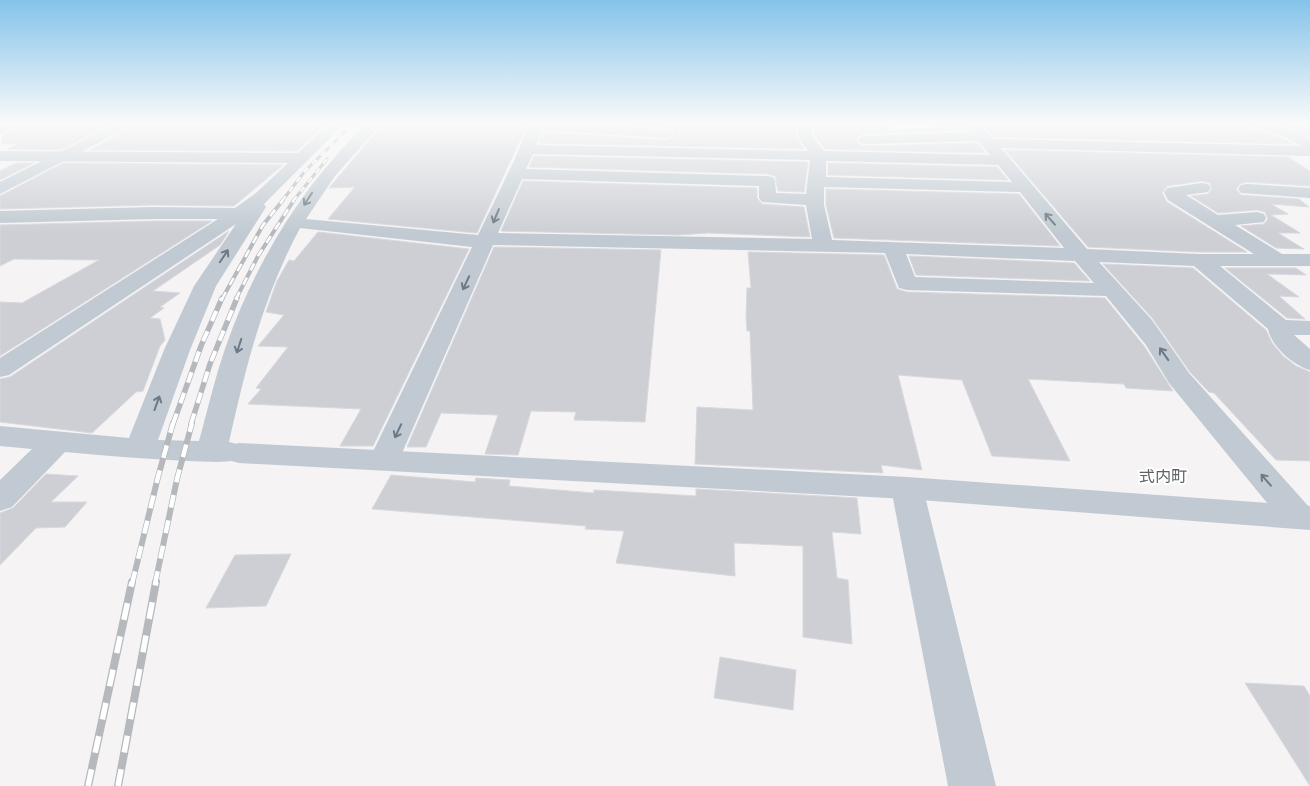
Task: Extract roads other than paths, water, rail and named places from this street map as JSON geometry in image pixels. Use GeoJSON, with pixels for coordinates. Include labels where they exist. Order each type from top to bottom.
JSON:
{"type":"FeatureCollection","features":[{"type":"Feature","properties":{"kind":"main road"},"geometry":{"type":"LineString","coordinates":[[0,189],[57,160]]}},
{"type":"Feature","properties":{"kind":"street"},"geometry":{"type":"LineString","coordinates":[[0,369],[239,214],[262,197],[299,160]]}},
{"type":"Feature","properties":{"kind":"street"},"geometry":{"type":"LineString","coordinates":[[225,452],[238,349],[253,306],[296,218],[313,190],[340,160]]}},
{"type":"Feature","properties":{"kind":"street"},"geometry":{"type":"LineString","coordinates":[[384,460],[522,160]]}},
{"type":"Feature","properties":{"kind":"street"},"geometry":{"type":"LineString","coordinates":[[819,160],[815,200],[823,245]]}},
{"type":"Feature","properties":{"kind":"street"},"geometry":{"type":"LineString","coordinates":[[988,160],[1003,160],[1081,256],[1113,290],[1167,357],[1178,377],[1304,517]]}},
{"type":"Feature","properties":{"kind":"street"},"geometry":{"type":"LineString","coordinates":[[513,179],[709,190]]}},
{"type":"Feature","properties":{"kind":"street"},"geometry":{"type":"LineString","coordinates":[[513,179],[767,181],[768,198],[815,200]]}},
{"type":"Feature","properties":{"kind":"street"},"geometry":{"type":"LineString","coordinates":[[817,182],[1024,187]]}},
{"type":"Feature","properties":{"kind":"street"},"geometry":{"type":"LineString","coordinates":[[1202,188],[1173,192],[1174,196],[1278,260]]}},
{"type":"Feature","properties":{"kind":"street"},"geometry":{"type":"LineString","coordinates":[[1247,188],[1310,193]]}},
{"type":"Feature","properties":{"kind":"street"},"geometry":{"type":"LineString","coordinates":[[140,449],[177,350],[204,286],[255,212],[262,197]]}},
{"type":"Feature","properties":{"kind":"street"},"geometry":{"type":"LineString","coordinates":[[0,217],[153,213],[239,214]]}},
{"type":"Feature","properties":{"kind":"street"},"geometry":{"type":"LineString","coordinates":[[1214,221],[1257,218]]}},
{"type":"Feature","properties":{"kind":"street"},"geometry":{"type":"LineString","coordinates":[[307,224],[486,240],[893,246],[1199,260],[1310,260]]}},
{"type":"Feature","properties":{"kind":"street"},"geometry":{"type":"LineString","coordinates":[[893,246],[907,283],[1113,290]]}},
{"type":"Feature","properties":{"kind":"street"},"geometry":{"type":"LineString","coordinates":[[1199,260],[1280,327],[1310,328]]}},
{"type":"Feature","properties":{"kind":"street"},"geometry":{"type":"LineString","coordinates":[[1280,327],[1282,337],[1310,362]]}},
{"type":"Feature","properties":{"kind":"street"},"geometry":{"type":"LineString","coordinates":[[0,436],[140,449],[907,488],[1304,517]]}},
{"type":"Feature","properties":{"kind":"street"},"geometry":{"type":"LineString","coordinates":[[0,499],[56,442]]}},
{"type":"Feature","properties":{"kind":"street"},"geometry":{"type":"LineString","coordinates":[[907,488],[972,786]]}},
{"type":"Feature","properties":{"kind":"railway"},"geometry":{"type":"LineString","coordinates":[[282,201],[305,171],[317,160]]}},
{"type":"Feature","properties":{"kind":"railway"},"geometry":{"type":"LineString","coordinates":[[293,201],[326,160]]}},
{"type":"Feature","properties":{"kind":"railway"},"geometry":{"type":"LineString","coordinates":[[222,299],[263,225],[283,200]]}},
{"type":"Feature","properties":{"kind":"railway"},"geometry":{"type":"LineString","coordinates":[[236,299],[258,256],[294,200]]}},
{"type":"Feature","properties":{"kind":"railway"},"geometry":{"type":"LineString","coordinates":[[173,424],[201,346],[222,298]]}},
{"type":"Feature","properties":{"kind":"railway"},"geometry":{"type":"LineString","coordinates":[[191,424],[210,364],[237,298]]}},
{"type":"Feature","properties":{"kind":"railway"},"geometry":{"type":"LineString","coordinates":[[132,584],[173,423]]}},
{"type":"Feature","properties":{"kind":"railway"},"geometry":{"type":"LineString","coordinates":[[155,584],[177,479],[192,423]]}},
{"type":"Feature","properties":{"kind":"railway"},"geometry":{"type":"LineString","coordinates":[[88,786],[132,582]]}},
{"type":"Feature","properties":{"kind":"railway"},"geometry":{"type":"LineString","coordinates":[[118,786],[156,582]]}},
{"type":"Feature","properties":{"kind":"district","name":"式内町"},"geometry":{"type":"Point","coordinates":[1163,476]}}]}
